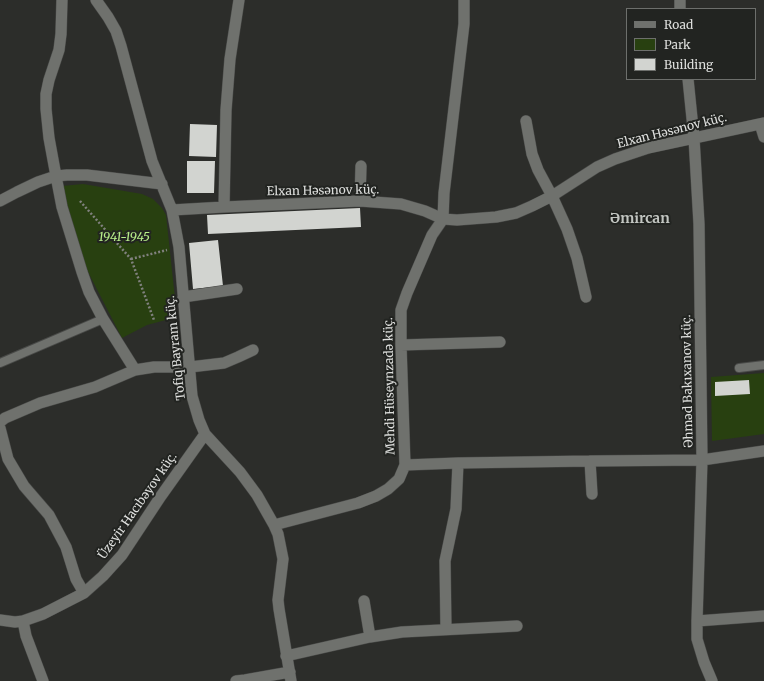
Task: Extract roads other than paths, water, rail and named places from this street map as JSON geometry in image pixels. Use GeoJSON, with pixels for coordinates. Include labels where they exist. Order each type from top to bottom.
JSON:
{"type":"FeatureCollection","features":[{"type":"Feature","properties":{"kind":"street"},"geometry":{"type":"LineString","coordinates":[[62,0],[59,50],[46,94],[49,138],[62,207],[89,292],[103,319],[135,370]]}},
{"type":"Feature","properties":{"kind":"street","name":"Tofiq Bayram küç."},"geometry":{"type":"LineString","coordinates":[[96,0],[116,31],[122,46],[150,154],[172,210],[179,247],[192,396],[199,420],[205,434],[222,452],[257,495],[274,525],[281,549],[283,559],[278,600],[290,676]]}},
{"type":"Feature","properties":{"kind":"street"},"geometry":{"type":"LineString","coordinates":[[224,207],[226,110],[230,59],[239,0]]}},
{"type":"Feature","properties":{"kind":"street"},"geometry":{"type":"LineString","coordinates":[[443,219],[444,192],[464,31],[464,0]]}},
{"type":"Feature","properties":{"kind":"street","name":"Əhməd Bakıxanov küç."},"geometry":{"type":"LineString","coordinates":[[688,80],[694,138],[699,224],[702,460],[697,640],[712,681]]}},
{"type":"Feature","properties":{"kind":"street"},"geometry":{"type":"LineString","coordinates":[[526,121],[532,154],[538,170],[567,229],[577,258],[586,297]]}},
{"type":"Feature","properties":{"kind":"street"},"geometry":{"type":"LineString","coordinates":[[762,123],[764,137]]}},
{"type":"Feature","properties":{"kind":"street","name":"Elxan Həsənov küç."},"geometry":{"type":"LineString","coordinates":[[172,210],[360,201],[401,204],[425,210],[443,219],[457,220],[496,217],[516,213],[552,196],[597,167],[615,159],[648,148],[762,123]]}},
{"type":"Feature","properties":{"kind":"street"},"geometry":{"type":"LineString","coordinates":[[360,201],[361,166]]}},
{"type":"Feature","properties":{"kind":"street"},"geometry":{"type":"LineString","coordinates":[[0,201],[38,182],[56,176],[87,175],[162,184]]}},
{"type":"Feature","properties":{"kind":"street","name":"Mehdi Hüseynzadə küç."},"geometry":{"type":"LineString","coordinates":[[274,525],[358,503],[376,496],[388,489],[399,479],[405,465],[401,310],[432,234],[443,219]]}},
{"type":"Feature","properties":{"kind":"street"},"geometry":{"type":"LineString","coordinates":[[183,297],[237,289]]}},
{"type":"Feature","properties":{"kind":"street"},"geometry":{"type":"LineString","coordinates":[[401,345],[500,342]]}},
{"type":"Feature","properties":{"kind":"street"},"geometry":{"type":"LineString","coordinates":[[0,422],[5,418],[40,403],[95,387],[135,370],[154,367],[190,368],[224,362],[253,350]]}},
{"type":"Feature","properties":{"kind":"street"},"geometry":{"type":"LineString","coordinates":[[0,428],[8,460],[24,486],[49,515],[66,548],[76,579],[84,593]]}},
{"type":"Feature","properties":{"kind":"street","name":"Üzeyir Hacıbəyov küç."},"geometry":{"type":"LineString","coordinates":[[0,620],[15,622],[23,621],[43,614],[84,593],[103,576],[122,555],[161,496],[205,434]]}},
{"type":"Feature","properties":{"kind":"street"},"geometry":{"type":"LineString","coordinates":[[405,465],[702,460],[764,451]]}},
{"type":"Feature","properties":{"kind":"street"},"geometry":{"type":"LineString","coordinates":[[590,461],[592,494]]}},
{"type":"Feature","properties":{"kind":"street"},"geometry":{"type":"LineString","coordinates":[[446,629],[445,561],[456,510],[458,463]]}},
{"type":"Feature","properties":{"kind":"street"},"geometry":{"type":"LineString","coordinates":[[364,601],[370,637]]}},
{"type":"Feature","properties":{"kind":"street"},"geometry":{"type":"LineString","coordinates":[[697,621],[764,616]]}},
{"type":"Feature","properties":{"kind":"street"},"geometry":{"type":"LineString","coordinates":[[23,621],[26,636],[43,681]]}},
{"type":"Feature","properties":{"kind":"street"},"geometry":{"type":"LineString","coordinates":[[286,656],[370,637],[402,632],[517,626]]}},
{"type":"Feature","properties":{"kind":"street"},"geometry":{"type":"LineString","coordinates":[[236,681],[290,676]]}},
{"type":"Feature","properties":{"kind":"lane"},"geometry":{"type":"LineString","coordinates":[[0,364],[103,319]]}},
{"type":"Feature","properties":{"kind":"lane"},"geometry":{"type":"LineString","coordinates":[[739,368],[764,365]]}},
{"type":"Feature","properties":{"kind":"district","name":"Əmircan"},"geometry":{"type":"Point","coordinates":[640,219]}},
{"type":"Feature","properties":{"kind":"park label","name":"1941-1945"},"geometry":{"type":"Point","coordinates":[124,238]}}]}
